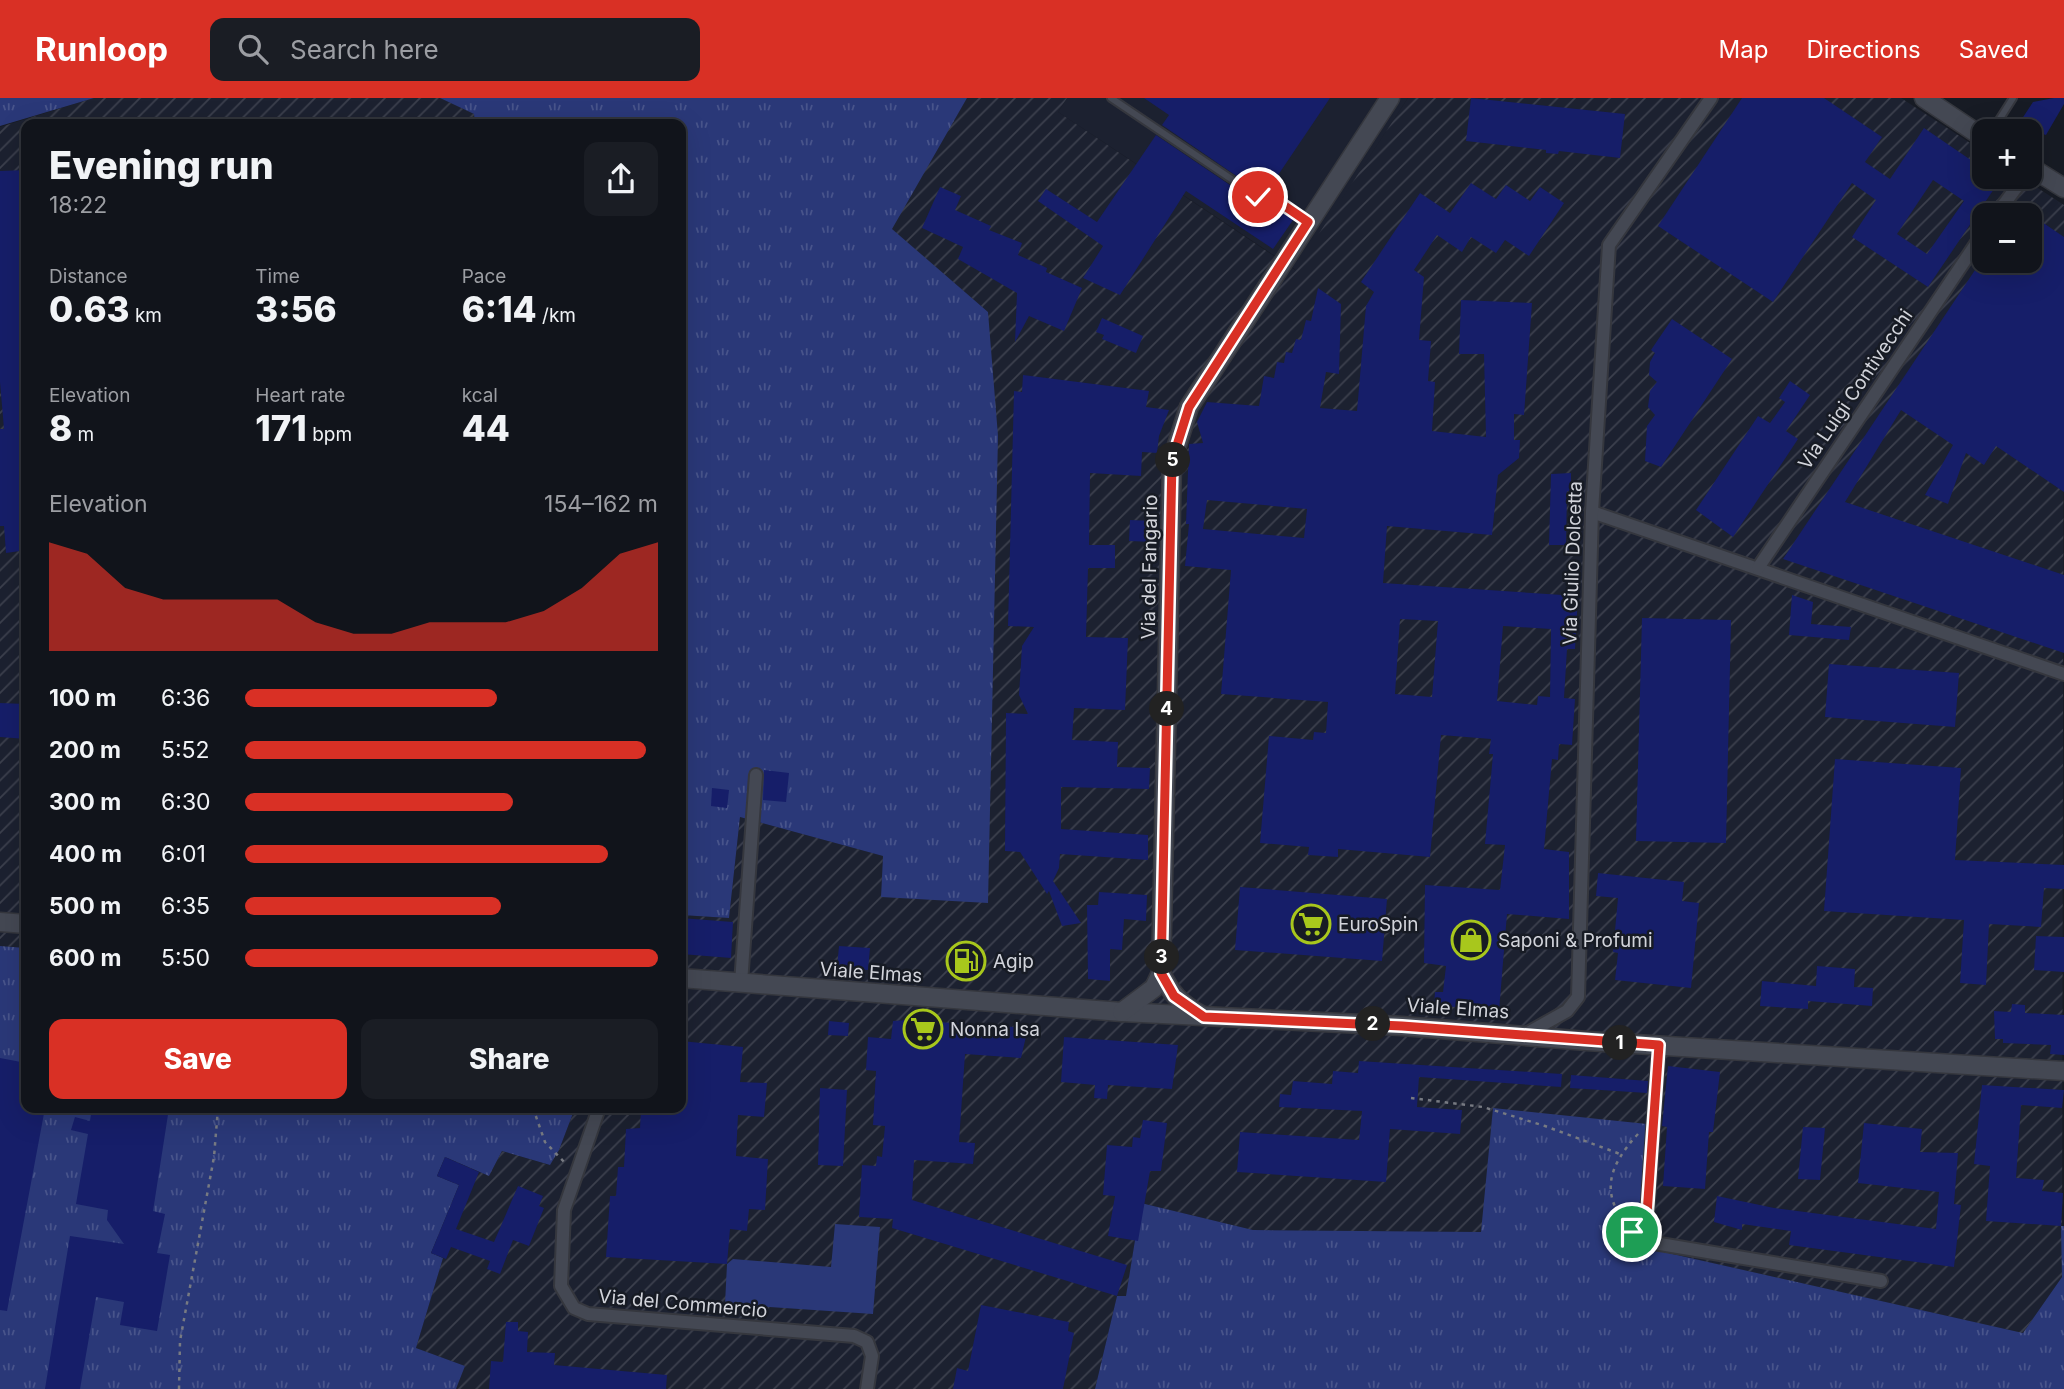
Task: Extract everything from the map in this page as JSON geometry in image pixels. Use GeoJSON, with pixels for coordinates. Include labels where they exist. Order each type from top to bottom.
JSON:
{"type":"FeatureCollection","features":[{"type":"Feature","properties":{"kind":"main road","name":"Via del Fangario"},"geometry":{"type":"LineString","coordinates":[[1161,973],[1172,461],[1189,407],[1390,98]]}},
{"type":"Feature","properties":{"kind":"main road"},"geometry":{"type":"LineString","coordinates":[[1924,98],[1972,130]]}},
{"type":"Feature","properties":{"kind":"main road"},"geometry":{"type":"LineString","coordinates":[[2042,177],[2064,188]]}},
{"type":"Feature","properties":{"kind":"main road"},"geometry":{"type":"LineString","coordinates":[[0,922],[21,924]]}},
{"type":"Feature","properties":{"kind":"main road"},"geometry":{"type":"LineString","coordinates":[[1122,1012],[1154,989],[1161,973]]}},
{"type":"Feature","properties":{"kind":"main road"},"geometry":{"type":"LineString","coordinates":[[1161,973],[1174,996],[1204,1017]]}},
{"type":"Feature","properties":{"kind":"main road","name":"Viale Elmas"},"geometry":{"type":"LineString","coordinates":[[686,978],[1122,1012],[1526,1034],[2064,1071]]}},
{"type":"Feature","properties":{"kind":"street","name":"Via Giulio Dolcetta"},"geometry":{"type":"LineString","coordinates":[[1526,1034],[1567,1011],[1578,997],[1591,512],[1609,245],[1711,98]]}},
{"type":"Feature","properties":{"kind":"street"},"geometry":{"type":"LineString","coordinates":[[1938,98],[1969,128]]}},
{"type":"Feature","properties":{"kind":"street","name":"Via Luigi Contivecchi"},"geometry":{"type":"LineString","coordinates":[[1758,568],[1972,250]]}},
{"type":"Feature","properties":{"kind":"street"},"geometry":{"type":"LineString","coordinates":[[1591,512],[2064,674]]}},
{"type":"Feature","properties":{"kind":"street"},"geometry":{"type":"LineString","coordinates":[[741,983],[756,775]]}},
{"type":"Feature","properties":{"kind":"street"},"geometry":{"type":"LineString","coordinates":[[1659,1045],[1647,1214],[1654,1243],[1881,1281]]}},
{"type":"Feature","properties":{"kind":"street","name":"Via del Commercio"},"geometry":{"type":"LineString","coordinates":[[597,1113],[564,1210],[561,1286],[574,1308],[587,1314],[854,1336],[867,1342],[872,1356],[867,1389]]}},
{"type":"Feature","properties":{"kind":"lane"},"geometry":{"type":"LineString","coordinates":[[1111,98],[1258,197],[1276,200],[1308,222]]}},
{"type":"Feature","properties":{"kind":"lane"},"geometry":{"type":"LineString","coordinates":[[2000,119],[2013,98]]}},
{"type":"Feature","properties":{"kind":"path"},"geometry":{"type":"LineString","coordinates":[[1412,1098],[1483,1107],[1545,1126],[1620,1154]]}},
{"type":"Feature","properties":{"kind":"path"},"geometry":{"type":"LineString","coordinates":[[179,1389],[180,1341],[214,1157],[218,1113]]}},
{"type":"Feature","properties":{"kind":"path"},"geometry":{"type":"LineString","coordinates":[[535,1113],[545,1142],[575,1174]]}},
{"type":"Feature","properties":{"kind":"path"},"geometry":{"type":"LineString","coordinates":[[1652,1234],[1632,1232],[1620,1218],[1612,1199],[1610,1176],[1620,1154],[1640,1132],[1653,1125]]}},
{"type":"Feature","properties":{"kind":"shaded area"},"geometry":{"type":"Polygon","coordinates":[[[94,98],[440,98],[474,114],[474,119],[26,119],[94,98]]]}},
{"type":"Feature","properties":{"kind":"shaded area"},"geometry":{"type":"Polygon","coordinates":[[[967,98],[1067,98],[1058,112],[1295,270],[1408,98],[1901,98],[1972,144],[1972,189],[2039,189],[2064,205],[2062,1277],[2023,1333],[1636,1246],[1493,1108],[1482,1232],[1253,1230],[1141,1203],[1126,1297],[1117,1296],[1095,1389],[456,1389],[465,1366],[416,1348],[443,1258],[431,1253],[458,1185],[437,1176],[445,1157],[489,1176],[502,1151],[549,1165],[559,1150],[573,1113],[686,1113],[686,915],[729,918],[740,817],[883,856],[881,896],[988,312],[891,229],[967,98]]]}},
{"type":"Feature","properties":{"kind":"shaded area"},"geometry":{"type":"Polygon","coordinates":[[[1067,98],[1408,98],[1296,270],[1058,112],[1067,98]]]}},
{"type":"Feature","properties":{"kind":"shaded area"},"geometry":{"type":"Polygon","coordinates":[[[21,121],[21,948],[0,946],[0,127],[21,121]]]}},
{"type":"Feature","properties":{"kind":"green space"},"geometry":{"type":"Polygon","coordinates":[[[0,98],[94,98],[21,119],[0,126],[0,98]]]}},
{"type":"Feature","properties":{"kind":"green space"},"geometry":{"type":"Polygon","coordinates":[[[440,98],[967,98],[892,229],[988,312],[998,436],[988,903],[881,897],[883,856],[740,817],[729,918],[686,915],[686,119],[474,119],[474,114],[440,98]]]}},
{"type":"Feature","properties":{"kind":"green space"},"geometry":{"type":"Polygon","coordinates":[[[0,946],[21,948],[21,1113],[573,1113],[559,1150],[550,1165],[502,1151],[489,1176],[445,1157],[437,1176],[459,1185],[431,1253],[443,1258],[416,1348],[465,1366],[456,1389],[0,1389],[0,946]]]}},
{"type":"Feature","properties":{"kind":"green space"},"geometry":{"type":"Polygon","coordinates":[[[1493,1108],[1647,1124],[1637,1246],[2023,1333],[2062,1277],[2061,1226],[2064,1226],[2064,1389],[1095,1389],[1117,1296],[1126,1296],[1141,1203],[1253,1230],[1481,1232],[1493,1108]]]}},
{"type":"Feature","properties":{"kind":"green space"},"geometry":{"type":"Polygon","coordinates":[[[835,1224],[880,1227],[873,1314],[725,1304],[727,1264],[733,1259],[831,1267],[835,1224]]]}},
{"type":"Feature","properties":{"kind":"building"},"geometry":{"type":"Polygon","coordinates":[[[1144,98],[1330,98],[1266,193],[1260,192],[1162,125],[1169,115],[1144,98]]]}},
{"type":"Feature","properties":{"kind":"building"},"geometry":{"type":"Polygon","coordinates":[[[1471,98],[1625,114],[1620,158],[1559,151],[1558,154],[1546,153],[1546,150],[1466,141],[1471,98]]]}},
{"type":"Feature","properties":{"kind":"building"},"geometry":{"type":"Polygon","coordinates":[[[1742,98],[1824,98],[1882,137],[1865,162],[1890,179],[1924,128],[1972,161],[1972,189],[1994,189],[1985,203],[1972,203],[1972,222],[1928,287],[1852,237],[1876,200],[1852,183],[1773,302],[1658,226],[1742,98]],[[1933,180],[1897,234],[1927,254],[1964,201],[1933,180]]]}},
{"type":"Feature","properties":{"kind":"building"},"geometry":{"type":"Polygon","coordinates":[[[2064,98],[2064,104],[2046,135],[2042,135],[2042,119],[2022,119],[2033,102],[2064,98]]]}},
{"type":"Feature","properties":{"kind":"building"},"geometry":{"type":"Polygon","coordinates":[[[1156,135],[1255,202],[1272,205],[1293,220],[1273,249],[1186,191],[1120,295],[1083,278],[1103,246],[1038,201],[1046,189],[1097,222],[1156,135]]]}},
{"type":"Feature","properties":{"kind":"building"},"geometry":{"type":"Polygon","coordinates":[[[21,170],[21,546],[20,551],[6,553],[4,526],[0,526],[0,429],[4,429],[0,382],[0,171],[21,170]]]}},
{"type":"Feature","properties":{"kind":"building"},"geometry":{"type":"Polygon","coordinates":[[[1471,183],[1496,199],[1506,185],[1530,201],[1540,187],[1564,203],[1529,256],[1505,240],[1496,253],[1471,237],[1462,252],[1437,235],[1414,270],[1424,277],[1419,340],[1431,341],[1428,381],[1435,382],[1432,431],[1486,437],[1484,354],[1459,354],[1461,300],[1532,303],[1524,415],[1514,414],[1514,440],[1520,440],[1519,458],[1498,475],[1492,535],[1387,526],[1383,583],[1578,596],[1575,649],[1567,649],[1564,698],[1575,699],[1572,745],[1559,744],[1558,760],[1552,759],[1544,849],[1569,852],[1569,919],[1507,914],[1499,1011],[1434,1005],[1435,992],[1443,992],[1446,966],[1424,963],[1425,885],[1500,890],[1505,845],[1485,844],[1493,754],[1489,754],[1491,739],[1441,735],[1430,857],[1338,849],[1338,857],[1308,855],[1309,847],[1260,843],[1269,736],[1313,740],[1314,732],[1326,733],[1328,702],[1221,694],[1231,570],[1185,566],[1189,524],[1186,524],[1189,444],[1203,443],[1197,422],[1207,402],[1259,406],[1264,376],[1274,378],[1277,362],[1284,363],[1286,352],[1292,353],[1296,339],[1301,340],[1306,320],[1311,321],[1318,288],[1341,304],[1339,374],[1326,372],[1320,408],[1357,411],[1366,306],[1374,292],[1361,282],[1420,193],[1450,213],[1471,183]],[[1207,500],[1203,529],[1304,538],[1307,509],[1207,500]],[[1400,619],[1395,694],[1432,697],[1438,621],[1400,619]],[[1503,626],[1497,701],[1537,705],[1538,696],[1550,697],[1551,629],[1503,626]]]}},
{"type":"Feature","properties":{"kind":"building"},"geometry":{"type":"Polygon","coordinates":[[[940,187],[961,196],[955,210],[991,226],[989,230],[1022,243],[1018,255],[1047,268],[1046,272],[1082,288],[1064,331],[1029,316],[1015,342],[1017,293],[958,259],[963,247],[922,228],[940,187]]]}},
{"type":"Feature","properties":{"kind":"building"},"geometry":{"type":"Polygon","coordinates":[[[2042,222],[2064,237],[2064,492],[1996,446],[1984,465],[1966,453],[1948,504],[1925,495],[1953,445],[1901,410],[1845,502],[2064,575],[2064,653],[1783,559],[1973,273],[2042,273],[2042,222]]]}},
{"type":"Feature","properties":{"kind":"building"},"geometry":{"type":"Polygon","coordinates":[[[1102,318],[1143,336],[1136,353],[1102,339],[1104,335],[1096,332],[1102,318]]]}},
{"type":"Feature","properties":{"kind":"building"},"geometry":{"type":"Polygon","coordinates":[[[1672,319],[1732,359],[1661,467],[1645,461],[1647,426],[1655,415],[1648,407],[1650,391],[1657,382],[1649,375],[1650,362],[1655,353],[1651,350],[1672,319]]]}},
{"type":"Feature","properties":{"kind":"building"},"geometry":{"type":"Polygon","coordinates":[[[1023,375],[1149,391],[1146,407],[1169,410],[1159,436],[1157,453],[1142,452],[1141,476],[1090,473],[1089,545],[1115,545],[1115,568],[1088,568],[1086,637],[1128,638],[1125,710],[1074,708],[1072,740],[1118,742],[1117,767],[1150,768],[1149,789],[1061,787],[1061,829],[1148,835],[1148,860],[1060,854],[1059,868],[1053,881],[1081,923],[1062,926],[1049,891],[1047,894],[1020,852],[1005,851],[1006,713],[1028,714],[1019,695],[1022,646],[1034,627],[1008,626],[1014,391],[1022,392],[1023,375]]]}},
{"type":"Feature","properties":{"kind":"building"},"geometry":{"type":"Polygon","coordinates":[[[1790,381],[1810,395],[1786,431],[1798,439],[1733,537],[1696,510],[1758,416],[1770,423],[1785,402],[1779,398],[1790,381]]]}},
{"type":"Feature","properties":{"kind":"building"},"geometry":{"type":"Polygon","coordinates":[[[1571,473],[1571,492],[1567,491],[1566,545],[1549,545],[1551,474],[1571,473]]]}},
{"type":"Feature","properties":{"kind":"building"},"geometry":{"type":"Polygon","coordinates":[[[1130,520],[1155,521],[1154,542],[1129,541],[1130,520]]]}},
{"type":"Feature","properties":{"kind":"building"},"geometry":{"type":"Polygon","coordinates":[[[1792,595],[1813,602],[1811,624],[1851,627],[1849,640],[1789,635],[1792,595]]]}},
{"type":"Feature","properties":{"kind":"building"},"geometry":{"type":"Polygon","coordinates":[[[1642,618],[1731,620],[1726,843],[1636,841],[1642,618]]]}},
{"type":"Feature","properties":{"kind":"building"},"geometry":{"type":"Polygon","coordinates":[[[1829,664],[1959,673],[1955,727],[1825,717],[1829,664]]]}},
{"type":"Feature","properties":{"kind":"building"},"geometry":{"type":"Polygon","coordinates":[[[0,703],[21,704],[21,739],[0,737],[0,703]]]}},
{"type":"Feature","properties":{"kind":"building"},"geometry":{"type":"Polygon","coordinates":[[[1835,759],[1961,768],[1955,860],[2064,865],[2064,889],[2044,888],[2041,927],[1989,924],[1986,985],[1960,983],[1964,920],[1824,911],[1835,759]]]}},
{"type":"Feature","properties":{"kind":"building"},"geometry":{"type":"Polygon","coordinates":[[[764,770],[789,773],[786,802],[763,800],[764,770]]]}},
{"type":"Feature","properties":{"kind":"building"},"geometry":{"type":"Polygon","coordinates":[[[712,788],[729,790],[727,808],[711,806],[712,788]]]}},
{"type":"Feature","properties":{"kind":"building"},"geometry":{"type":"Polygon","coordinates":[[[1598,873],[1684,882],[1682,901],[1699,903],[1691,988],[1615,980],[1618,953],[1613,952],[1618,898],[1596,896],[1598,873]]]}},
{"type":"Feature","properties":{"kind":"building","name":"EuroSpin"},"geometry":{"type":"Polygon","coordinates":[[[1240,887],[1387,899],[1382,961],[1235,950],[1240,887]]]}},
{"type":"Feature","properties":{"kind":"building"},"geometry":{"type":"Polygon","coordinates":[[[1099,892],[1147,895],[1146,921],[1124,919],[1122,950],[1110,949],[1110,981],[1088,979],[1087,905],[1098,905],[1099,892]]]}},
{"type":"Feature","properties":{"kind":"building"},"geometry":{"type":"Polygon","coordinates":[[[686,918],[733,922],[731,958],[686,954],[686,918]]]}},
{"type":"Feature","properties":{"kind":"building"},"geometry":{"type":"Polygon","coordinates":[[[2036,936],[2064,937],[2064,972],[2034,970],[2036,936]]]}},
{"type":"Feature","properties":{"kind":"building"},"geometry":{"type":"Polygon","coordinates":[[[839,946],[870,948],[868,970],[837,968],[839,946]]]}},
{"type":"Feature","properties":{"kind":"building"},"geometry":{"type":"Polygon","coordinates":[[[1817,966],[1855,969],[1854,987],[1873,988],[1872,1006],[1808,1001],[1808,1009],[1760,1006],[1762,981],[1816,986],[1817,966]]]}},
{"type":"Feature","properties":{"kind":"building"},"geometry":{"type":"Polygon","coordinates":[[[2012,1004],[2025,1005],[2025,1013],[2064,1015],[2064,1055],[2050,1054],[2051,1045],[2003,1043],[2003,1039],[1995,1039],[1994,1011],[2011,1012],[2012,1004]]]}},
{"type":"Feature","properties":{"kind":"building"},"geometry":{"type":"Polygon","coordinates":[[[829,1021],[849,1023],[848,1036],[828,1035],[829,1021]]]}},
{"type":"Feature","properties":{"kind":"building"},"geometry":{"type":"Polygon","coordinates":[[[893,1021],[1028,1028],[1021,1058],[965,1054],[959,1142],[975,1143],[973,1164],[914,1160],[912,1200],[1127,1265],[1117,1296],[892,1228],[893,1219],[859,1217],[862,1165],[876,1166],[877,1156],[882,1157],[885,1126],[873,1125],[876,1071],[866,1070],[868,1037],[891,1039],[893,1021]]]}},
{"type":"Feature","properties":{"kind":"building"},"geometry":{"type":"Polygon","coordinates":[[[1064,1037],[1178,1045],[1172,1089],[1108,1085],[1107,1099],[1094,1098],[1095,1085],[1061,1082],[1064,1037]]]}},
{"type":"Feature","properties":{"kind":"building"},"geometry":{"type":"Polygon","coordinates":[[[686,1041],[743,1047],[740,1082],[767,1083],[764,1117],[738,1115],[736,1156],[768,1159],[765,1210],[749,1209],[747,1231],[730,1229],[727,1264],[606,1257],[610,1196],[616,1196],[618,1167],[624,1167],[626,1129],[640,1128],[641,1113],[686,1113],[686,1041]]]}},
{"type":"Feature","properties":{"kind":"building"},"geometry":{"type":"Polygon","coordinates":[[[0,1058],[21,1062],[21,1113],[44,1113],[7,1311],[0,1310],[0,1058]]]}},
{"type":"Feature","properties":{"kind":"building"},"geometry":{"type":"Polygon","coordinates":[[[1359,1061],[1562,1074],[1561,1087],[1419,1077],[1417,1107],[1462,1110],[1460,1134],[1390,1129],[1386,1182],[1237,1172],[1240,1132],[1359,1140],[1362,1111],[1279,1107],[1280,1094],[1291,1095],[1293,1081],[1332,1084],[1333,1071],[1358,1073],[1359,1061]]]}},
{"type":"Feature","properties":{"kind":"building"},"geometry":{"type":"Polygon","coordinates":[[[1668,1066],[1720,1072],[1713,1132],[1709,1132],[1705,1189],[1663,1186],[1667,1127],[1662,1126],[1668,1066]]]}},
{"type":"Feature","properties":{"kind":"building"},"geometry":{"type":"Polygon","coordinates":[[[1571,1075],[1648,1081],[1647,1093],[1570,1088],[1571,1075]]]}},
{"type":"Feature","properties":{"kind":"building"},"geometry":{"type":"Polygon","coordinates":[[[1982,1085],[2064,1090],[2062,1108],[2021,1105],[2016,1178],[2044,1180],[2042,1191],[2063,1193],[2061,1226],[1986,1221],[1990,1166],[1974,1164],[1982,1085]]]}},
{"type":"Feature","properties":{"kind":"building"},"geometry":{"type":"Polygon","coordinates":[[[820,1088],[847,1090],[843,1166],[818,1165],[820,1088]]]}},
{"type":"Feature","properties":{"kind":"building"},"geometry":{"type":"Polygon","coordinates":[[[91,1113],[168,1113],[153,1211],[165,1214],[157,1253],[170,1255],[157,1331],[120,1325],[124,1302],[96,1297],[80,1389],[45,1389],[70,1236],[124,1244],[107,1220],[108,1210],[76,1204],[88,1134],[71,1130],[75,1117],[90,1121],[91,1113]]]}},
{"type":"Feature","properties":{"kind":"building"},"geometry":{"type":"Polygon","coordinates":[[[1143,1120],[1167,1123],[1161,1171],[1150,1171],[1138,1241],[1108,1236],[1115,1196],[1103,1195],[1107,1145],[1132,1147],[1133,1137],[1140,1138],[1143,1120]]]}},
{"type":"Feature","properties":{"kind":"building"},"geometry":{"type":"Polygon","coordinates":[[[1864,1123],[1922,1129],[1920,1152],[1958,1153],[1954,1204],[1961,1205],[1954,1267],[1789,1245],[1791,1231],[1742,1224],[1742,1230],[1714,1222],[1717,1196],[1774,1208],[1936,1229],[1939,1192],[1858,1183],[1864,1123]]]}},
{"type":"Feature","properties":{"kind":"building"},"geometry":{"type":"Polygon","coordinates":[[[1803,1127],[1825,1128],[1820,1180],[1798,1179],[1803,1127]]]}},
{"type":"Feature","properties":{"kind":"building"},"geometry":{"type":"Polygon","coordinates":[[[445,1157],[479,1172],[456,1229],[494,1242],[518,1186],[543,1196],[539,1206],[544,1208],[529,1246],[513,1240],[500,1274],[487,1269],[490,1261],[451,1247],[446,1259],[431,1253],[459,1185],[437,1176],[445,1157]]]}},
{"type":"Feature","properties":{"kind":"building"},"geometry":{"type":"Polygon","coordinates":[[[981,1305],[1069,1322],[1068,1331],[1074,1333],[1063,1389],[953,1389],[957,1368],[968,1371],[981,1305]]]}},
{"type":"Feature","properties":{"kind":"building"},"geometry":{"type":"Polygon","coordinates":[[[506,1322],[518,1322],[518,1331],[528,1332],[527,1352],[555,1353],[554,1365],[667,1375],[666,1389],[489,1389],[491,1361],[503,1362],[506,1322]]]}},
{"type":"Feature","properties":{"kind":"place","name":"EuroSpin"},"geometry":{"type":"Point","coordinates":[1311,924]}},
{"type":"Feature","properties":{"kind":"place","name":"Saponi & Profumi"},"geometry":{"type":"Point","coordinates":[1471,940]}},
{"type":"Feature","properties":{"kind":"place","name":"Agip"},"geometry":{"type":"Point","coordinates":[966,961]}},
{"type":"Feature","properties":{"kind":"place","name":"Nonna Isa"},"geometry":{"type":"Point","coordinates":[923,1029]}},
{"type":"Feature","properties":{"kind":"route"},"geometry":{"type":"LineString","coordinates":[[1258,197],[1276,200],[1308,222],[1189,407],[1172,461],[1161,973],[1174,996],[1184,1006],[1204,1017],[1402,1026],[1659,1045],[1647,1214],[1652,1234],[1632,1232]]}}]}
